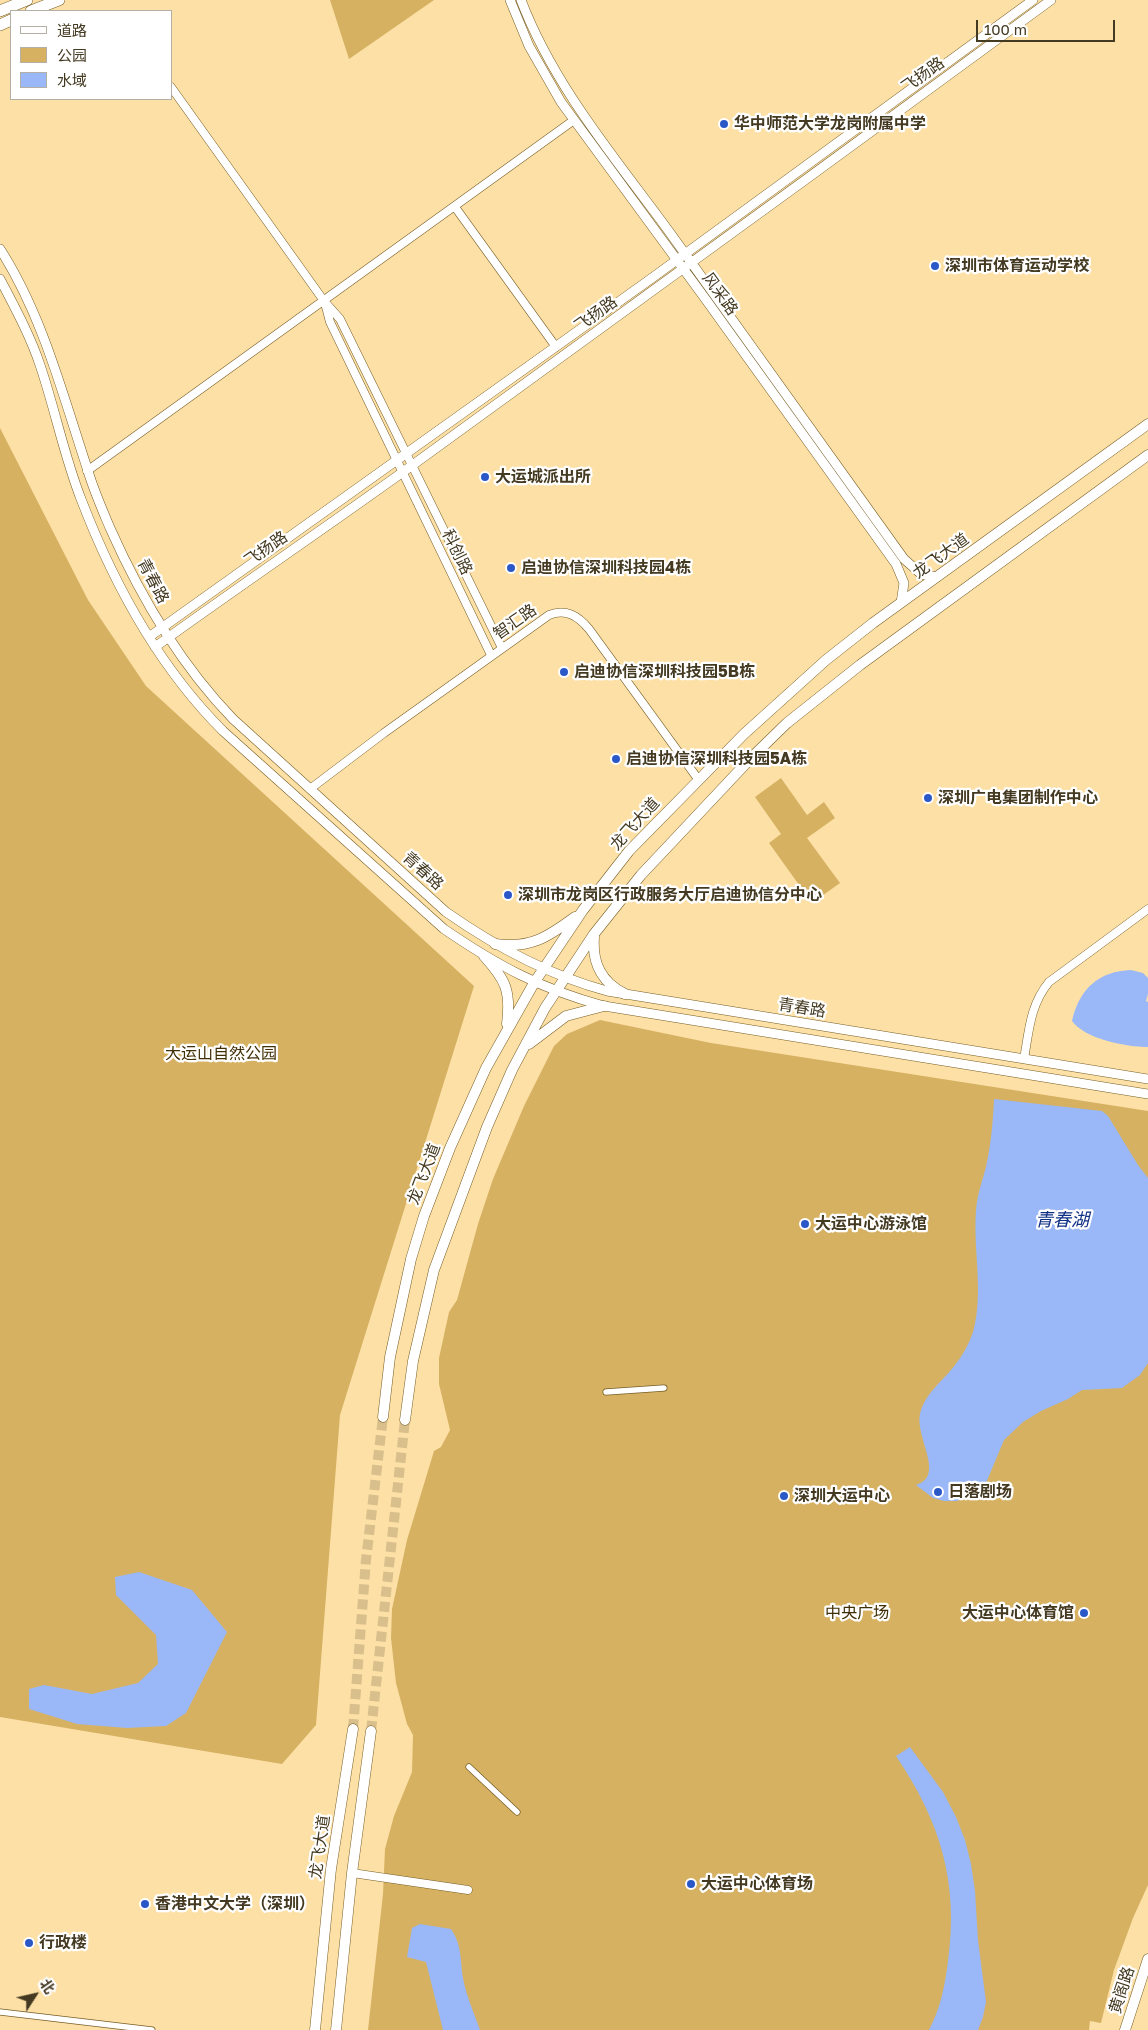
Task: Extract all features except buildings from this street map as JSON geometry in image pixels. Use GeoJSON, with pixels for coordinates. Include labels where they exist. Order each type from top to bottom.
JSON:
{"type":"FeatureCollection","features":[{"type":"Feature","properties":{"kind":"main road"},"geometry":{"type":"LineString","coordinates":[[0,11],[27,0]]}},
{"type":"Feature","properties":{"kind":"main road"},"geometry":{"type":"LineString","coordinates":[[34,10],[59,0]]}},
{"type":"Feature","properties":{"kind":"main road","name":"龙飞大道"},"geometry":{"type":"LineString","coordinates":[[383,1417],[390,1357],[411,1258],[424,1216],[454,1139],[486,1068],[534,982],[584,910],[629,851],[744,734],[826,660],[900,603],[1148,424]]}},
{"type":"Feature","properties":{"kind":"main road"},"geometry":{"type":"LineString","coordinates":[[405,1420],[413,1361],[434,1270],[488,1127],[512,1070],[524,1048],[556,992],[594,934],[647,868],[752,757],[787,723],[860,665],[1148,455]]}},
{"type":"Feature","properties":{"kind":"main road"},"geometry":{"type":"LineString","coordinates":[[495,944],[526,945],[538,941],[584,910]]}},
{"type":"Feature","properties":{"kind":"main road"},"geometry":{"type":"LineString","coordinates":[[594,934],[593,950],[598,968],[616,990],[625,994]]}},
{"type":"Feature","properties":{"kind":"main road"},"geometry":{"type":"LineString","coordinates":[[484,956],[496,969],[507,988],[509,999],[507,1028]]}},
{"type":"Feature","properties":{"kind":"main road"},"geometry":{"type":"LineString","coordinates":[[524,1048],[545,1030],[566,1016],[604,1006]]}},
{"type":"Feature","properties":{"kind":"main road","name":"龙飞大道"},"geometry":{"type":"LineString","coordinates":[[315,2030],[331,1869],[353,1729]]}},
{"type":"Feature","properties":{"kind":"main road"},"geometry":{"type":"LineString","coordinates":[[336,2030],[352,1873],[371,1731]]}},
{"type":"Feature","properties":{"kind":"main road","name":"黄阁路"},"geometry":{"type":"LineString","coordinates":[[1125,2030],[1148,1959]]}},
{"type":"Feature","properties":{"kind":"street","name":"风采路"},"geometry":{"type":"LineString","coordinates":[[510,0],[537,61],[551,87],[896,564],[904,583],[900,603]]}},
{"type":"Feature","properties":{"kind":"street","name":"风采路"},"geometry":{"type":"LineString","coordinates":[[521,0],[538,40],[561,83],[904,559],[921,574],[937,577]]}},
{"type":"Feature","properties":{"kind":"street","name":"飞扬路"},"geometry":{"type":"LineString","coordinates":[[149,637],[677,260],[1033,0]]}},
{"type":"Feature","properties":{"kind":"street","name":"飞扬路"},"geometry":{"type":"LineString","coordinates":[[155,647],[237,587],[403,472],[1051,0]]}},
{"type":"Feature","properties":{"kind":"street"},"geometry":{"type":"LineString","coordinates":[[172,88],[324,301],[340,319],[502,648]]}},
{"type":"Feature","properties":{"kind":"street"},"geometry":{"type":"LineString","coordinates":[[88,471],[574,120]]}},
{"type":"Feature","properties":{"kind":"street"},"geometry":{"type":"LineString","coordinates":[[455,207],[556,347]]}},
{"type":"Feature","properties":{"kind":"street","name":"青春路"},"geometry":{"type":"LineString","coordinates":[[0,249],[21,286],[47,348],[88,471],[118,545],[147,603],[184,662],[215,700],[423,892],[454,917],[495,944],[543,968],[590,986],[625,994],[1148,1079]]}},
{"type":"Feature","properties":{"kind":"street","name":"青春路"},"geometry":{"type":"LineString","coordinates":[[0,279],[39,362],[85,508],[119,587],[181,686],[223,731],[427,914],[484,956],[556,992],[604,1006],[1148,1094]]}},
{"type":"Feature","properties":{"kind":"street","name":"科创路"},"geometry":{"type":"LineString","coordinates":[[324,301],[330,322],[491,655]]}},
{"type":"Feature","properties":{"kind":"street","name":"智汇路"},"geometry":{"type":"LineString","coordinates":[[310,789],[548,615],[563,612],[577,617],[589,629],[698,779]]}},
{"type":"Feature","properties":{"kind":"street"},"geometry":{"type":"LineString","coordinates":[[1024,1059],[1032,1015],[1039,994],[1048,982],[1148,909]]}},
{"type":"Feature","properties":{"kind":"street"},"geometry":{"type":"LineString","coordinates":[[606,1392],[664,1388]]}},
{"type":"Feature","properties":{"kind":"street"},"geometry":{"type":"LineString","coordinates":[[469,1767],[517,1812]]}},
{"type":"Feature","properties":{"kind":"street"},"geometry":{"type":"LineString","coordinates":[[352,1873],[468,1890]]}},
{"type":"Feature","properties":{"kind":"street"},"geometry":{"type":"LineString","coordinates":[[0,2012],[152,2030]]}},
{"type":"Feature","properties":{"kind":"green space"},"geometry":{"type":"Polygon","coordinates":[[[330,0],[434,0],[349,59],[330,0]]]}},
{"type":"Feature","properties":{"kind":"green space","name":"大运山自然公园"},"geometry":{"type":"Polygon","coordinates":[[[0,428],[88,600],[146,686],[474,986],[340,1415],[316,1725],[282,1764],[0,1717],[0,428]]]}},
{"type":"Feature","properties":{"kind":"green space"},"geometry":{"type":"Polygon","coordinates":[[[781,778],[807,815],[824,802],[835,818],[807,838],[840,883],[812,903],[769,843],[781,834],[755,797],[781,778]]]}},
{"type":"Feature","properties":{"kind":"green space","name":"深圳大运中心"},"geometry":{"type":"Polygon","coordinates":[[[600,1020],[711,1043],[1148,1111],[1148,1885],[1133,1918],[1114,1970],[1101,2023],[1090,2021],[1089,2030],[368,2030],[383,1894],[385,1849],[394,1816],[412,1772],[413,1735],[407,1724],[396,1683],[391,1638],[392,1609],[407,1540],[434,1451],[441,1447],[450,1430],[439,1384],[439,1358],[449,1312],[457,1300],[478,1224],[493,1179],[524,1106],[554,1046],[567,1034],[600,1020]]]}},
{"type":"Feature","properties":{"kind":"water"},"geometry":{"type":"Polygon","coordinates":[[[1131,970],[1143,973],[1148,978],[1146,1001],[1148,1002],[1148,1047],[1107,1041],[1086,1033],[1072,1021],[1080,1000],[1092,984],[1109,974],[1131,970]]]}},
{"type":"Feature","properties":{"kind":"water","name":"青春湖"},"geometry":{"type":"Polygon","coordinates":[[[994,1099],[1102,1111],[1108,1116],[1148,1178],[1148,1363],[1140,1375],[1122,1388],[1082,1390],[1023,1422],[1004,1440],[986,1483],[968,1498],[944,1501],[933,1498],[916,1485],[925,1480],[929,1473],[927,1455],[921,1434],[920,1414],[930,1393],[961,1357],[973,1332],[978,1302],[976,1211],[989,1150],[994,1099]]]}},
{"type":"Feature","properties":{"kind":"water"},"geometry":{"type":"Polygon","coordinates":[[[139,1572],[192,1590],[227,1632],[186,1713],[166,1726],[127,1728],[77,1724],[29,1709],[29,1689],[44,1685],[92,1694],[138,1683],[158,1664],[156,1635],[116,1595],[115,1577],[139,1572]]]}},
{"type":"Feature","properties":{"kind":"water"},"geometry":{"type":"Polygon","coordinates":[[[910,1747],[943,1792],[965,1840],[971,1864],[986,2002],[978,2030],[929,2030],[942,1996],[945,1979],[951,1932],[951,1905],[943,1853],[935,1829],[924,1804],[896,1756],[910,1747]]]}},
{"type":"Feature","properties":{"kind":"water"},"geometry":{"type":"Polygon","coordinates":[[[420,1924],[451,1929],[455,1935],[460,1952],[466,1991],[480,2030],[443,2030],[426,1962],[407,1957],[412,1928],[420,1924]]]}},
{"type":"Feature","properties":{"kind":"tunnel"},"geometry":{"type":"LineString","coordinates":[[353,1729],[366,1560],[383,1417]]}},
{"type":"Feature","properties":{"kind":"tunnel"},"geometry":{"type":"LineString","coordinates":[[371,1731],[405,1420]]}},
{"type":"Feature","properties":{"kind":"place","name":"华中师范大学龙岗附属中学"},"geometry":{"type":"Point","coordinates":[724,124]}},
{"type":"Feature","properties":{"kind":"place","name":"深圳市体育运动学校"},"geometry":{"type":"Point","coordinates":[935,266]}},
{"type":"Feature","properties":{"kind":"place","name":"大运城派出所"},"geometry":{"type":"Point","coordinates":[485,477]}},
{"type":"Feature","properties":{"kind":"place","name":"启迪协信深圳科技园4栋"},"geometry":{"type":"Point","coordinates":[511,568]}},
{"type":"Feature","properties":{"kind":"place","name":"启迪协信深圳科技园5B栋"},"geometry":{"type":"Point","coordinates":[564,672]}},
{"type":"Feature","properties":{"kind":"place","name":"启迪协信深圳科技园5A栋"},"geometry":{"type":"Point","coordinates":[616,759]}},
{"type":"Feature","properties":{"kind":"place","name":"深圳广电集团制作中心"},"geometry":{"type":"Point","coordinates":[928,798]}},
{"type":"Feature","properties":{"kind":"place","name":"深圳市龙岗区行政服务大厅启迪协信分中心"},"geometry":{"type":"Point","coordinates":[508,895]}},
{"type":"Feature","properties":{"kind":"place","name":"大运中心游泳馆"},"geometry":{"type":"Point","coordinates":[805,1224]}},
{"type":"Feature","properties":{"kind":"place","name":"日落剧场"},"geometry":{"type":"Point","coordinates":[938,1492]}},
{"type":"Feature","properties":{"kind":"place","name":"深圳大运中心"},"geometry":{"type":"Point","coordinates":[784,1496]}},
{"type":"Feature","properties":{"kind":"place","name":"大运中心体育馆"},"geometry":{"type":"Point","coordinates":[1084,1613]}},
{"type":"Feature","properties":{"kind":"place","name":"大运中心体育场"},"geometry":{"type":"Point","coordinates":[691,1884]}},
{"type":"Feature","properties":{"kind":"place","name":"香港中文大学（深圳）"},"geometry":{"type":"Point","coordinates":[145,1904]}},
{"type":"Feature","properties":{"kind":"place","name":"行政楼"},"geometry":{"type":"Point","coordinates":[29,1943]}},
{"type":"Feature","properties":{"kind":"park label","name":"中央广场"},"geometry":{"type":"Point","coordinates":[857,1613]}}]}
